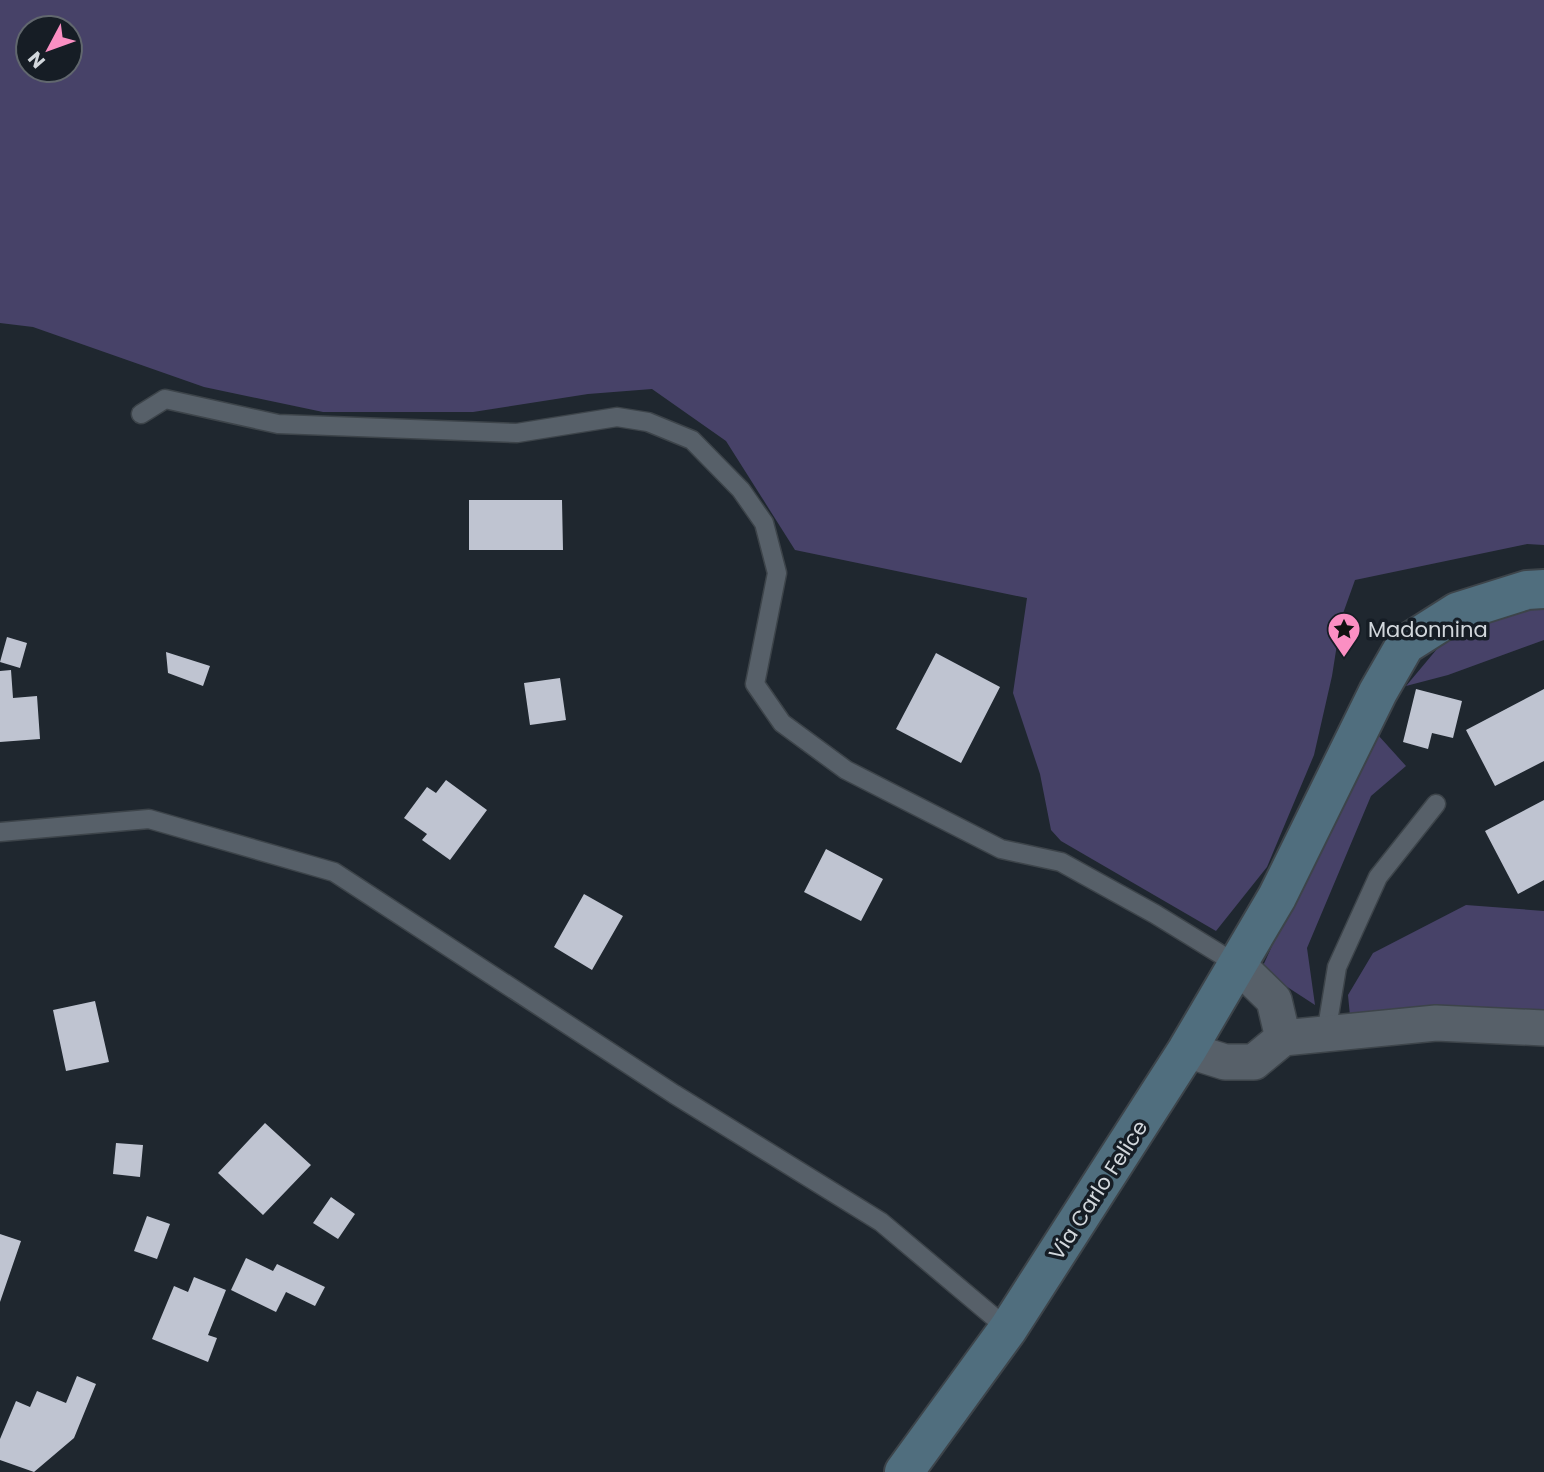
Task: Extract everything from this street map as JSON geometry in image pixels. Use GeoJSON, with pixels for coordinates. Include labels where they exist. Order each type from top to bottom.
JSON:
{"type":"FeatureCollection","features":[{"type":"Feature","properties":{"kind":"main road","name":"Via Carlo Felice"},"geometry":{"type":"LineString","coordinates":[[904,1472],[1008,1329],[1187,1051],[1277,897],[1372,704],[1405,645],[1457,612],[1527,590],[1544,589]]}},
{"type":"Feature","properties":{"kind":"street"},"geometry":{"type":"LineString","coordinates":[[1238,965],[1275,1000],[1283,1038]]}},
{"type":"Feature","properties":{"kind":"street"},"geometry":{"type":"LineString","coordinates":[[1187,1051],[1225,1062],[1254,1062],[1283,1038],[1436,1023],[1544,1028]]}},
{"type":"Feature","properties":{"kind":"lane"},"geometry":{"type":"LineString","coordinates":[[141,414],[165,399],[278,424],[517,433],[617,417],[648,422],[692,440],[741,490],[764,523],[777,573],[755,684],[782,723],[846,770],[1001,849],[1061,862],[1155,914],[1238,965]]}},
{"type":"Feature","properties":{"kind":"lane"},"geometry":{"type":"LineString","coordinates":[[1326,1034],[1337,967],[1378,877],[1436,804]]}},
{"type":"Feature","properties":{"kind":"lane"},"geometry":{"type":"LineString","coordinates":[[0,832],[149,819],[334,872],[651,1079],[881,1222],[1008,1329]]}},
{"type":"Feature","properties":{"kind":"shaded area"},"geometry":{"type":"Polygon","coordinates":[[[0,0],[1544,0],[1544,545],[1527,544],[1355,580],[1341,619],[1332,676],[1314,755],[1267,867],[1216,931],[1061,841],[1051,830],[1040,774],[1013,693],[1027,598],[795,550],[726,441],[652,389],[588,394],[473,412],[323,412],[204,387],[33,327],[0,323],[0,0]]]}},
{"type":"Feature","properties":{"kind":"shaded area"},"geometry":{"type":"Polygon","coordinates":[[[1522,607],[1544,608],[1544,640],[1448,675],[1406,686],[1442,643],[1466,624],[1522,607]]]}},
{"type":"Feature","properties":{"kind":"shaded area"},"geometry":{"type":"Polygon","coordinates":[[[1378,735],[1406,766],[1371,796],[1307,948],[1315,1005],[1261,970],[1339,799],[1378,735]]]}},
{"type":"Feature","properties":{"kind":"shaded area"},"geometry":{"type":"Polygon","coordinates":[[[1466,905],[1544,911],[1544,1014],[1350,1016],[1348,995],[1373,953],[1466,905]]]}},
{"type":"Feature","properties":{"kind":"building"},"geometry":{"type":"Polygon","coordinates":[[[469,500],[562,500],[563,550],[469,550],[469,500]]]}},
{"type":"Feature","properties":{"kind":"building"},"geometry":{"type":"Polygon","coordinates":[[[7,637],[27,643],[20,668],[0,662],[7,637]]]}},
{"type":"Feature","properties":{"kind":"building"},"geometry":{"type":"Polygon","coordinates":[[[166,652],[210,666],[203,686],[168,673],[166,652]]]}},
{"type":"Feature","properties":{"kind":"building"},"geometry":{"type":"Polygon","coordinates":[[[936,653],[1000,687],[961,763],[896,729],[936,653]]]}},
{"type":"Feature","properties":{"kind":"building"},"geometry":{"type":"Polygon","coordinates":[[[11,670],[13,698],[37,696],[40,739],[0,742],[0,671],[11,670]]]}},
{"type":"Feature","properties":{"kind":"building"},"geometry":{"type":"Polygon","coordinates":[[[560,678],[566,720],[530,725],[524,683],[560,678]]]}},
{"type":"Feature","properties":{"kind":"building"},"geometry":{"type":"Polygon","coordinates":[[[1416,689],[1462,701],[1453,738],[1432,733],[1428,749],[1403,742],[1416,689]]]}},
{"type":"Feature","properties":{"kind":"building"},"geometry":{"type":"Polygon","coordinates":[[[1544,689],[1544,761],[1495,786],[1466,730],[1544,689]]]}},
{"type":"Feature","properties":{"kind":"building"},"geometry":{"type":"Polygon","coordinates":[[[446,780],[487,810],[450,860],[422,840],[427,834],[404,818],[427,787],[436,793],[446,780]]]}},
{"type":"Feature","properties":{"kind":"building"},"geometry":{"type":"Polygon","coordinates":[[[1544,800],[1544,880],[1518,894],[1485,831],[1544,800]]]}},
{"type":"Feature","properties":{"kind":"building"},"geometry":{"type":"Polygon","coordinates":[[[826,849],[883,879],[861,921],[804,892],[826,849]]]}},
{"type":"Feature","properties":{"kind":"building"},"geometry":{"type":"Polygon","coordinates":[[[584,894],[623,916],[592,970],[554,947],[584,894]]]}},
{"type":"Feature","properties":{"kind":"building"},"geometry":{"type":"Polygon","coordinates":[[[95,1001],[109,1062],[66,1071],[53,1010],[95,1001]]]}},
{"type":"Feature","properties":{"kind":"building"},"geometry":{"type":"Polygon","coordinates":[[[265,1123],[311,1165],[263,1215],[218,1173],[265,1123]]]}},
{"type":"Feature","properties":{"kind":"building"},"geometry":{"type":"Polygon","coordinates":[[[116,1143],[143,1145],[140,1177],[113,1174],[116,1143]]]}},
{"type":"Feature","properties":{"kind":"building"},"geometry":{"type":"Polygon","coordinates":[[[331,1197],[355,1214],[338,1239],[313,1223],[331,1197]]]}},
{"type":"Feature","properties":{"kind":"building"},"geometry":{"type":"Polygon","coordinates":[[[147,1216],[170,1224],[157,1259],[134,1251],[147,1216]]]}},
{"type":"Feature","properties":{"kind":"building"},"geometry":{"type":"Polygon","coordinates":[[[0,1234],[21,1241],[0,1302],[0,1234]]]}},
{"type":"Feature","properties":{"kind":"building"},"geometry":{"type":"Polygon","coordinates":[[[246,1258],[273,1271],[277,1264],[325,1287],[315,1306],[286,1292],[276,1312],[231,1290],[246,1258]]]}},
{"type":"Feature","properties":{"kind":"building"},"geometry":{"type":"Polygon","coordinates":[[[194,1277],[226,1290],[208,1335],[217,1338],[208,1362],[152,1339],[174,1286],[188,1292],[194,1277]]]}},
{"type":"Feature","properties":{"kind":"building"},"geometry":{"type":"Polygon","coordinates":[[[77,1376],[96,1384],[74,1438],[34,1472],[0,1460],[0,1439],[16,1401],[30,1407],[37,1391],[66,1403],[77,1376]]]}},
{"type":"Feature","properties":{"kind":"place","name":"Madonnina"},"geometry":{"type":"Point","coordinates":[1344,659]}}]}
